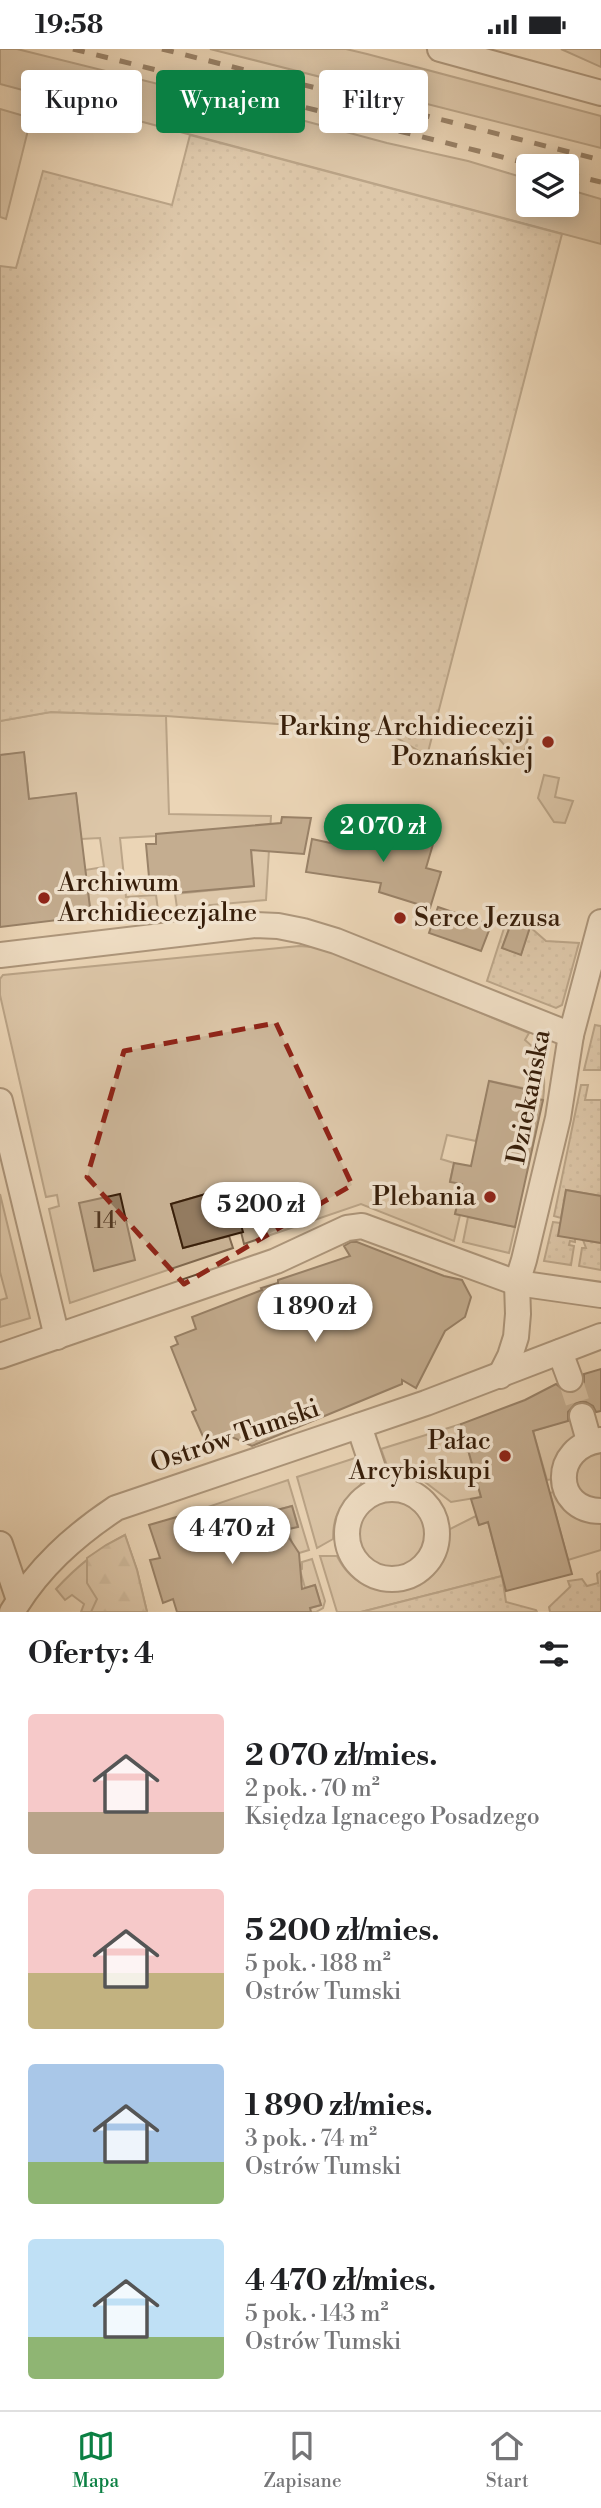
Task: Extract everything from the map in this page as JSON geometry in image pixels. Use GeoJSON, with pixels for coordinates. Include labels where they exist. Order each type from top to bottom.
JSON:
{"type":"FeatureCollection","features":[{"type":"Feature","properties":{"kind":"street"},"geometry":{"type":"LineString","coordinates":[[440,49],[601,93]]}},
{"type":"Feature","properties":{"kind":"street","name":"Dziekańska"},"geometry":{"type":"LineString","coordinates":[[517,1283],[558,1118],[571,1035],[601,922]]}},
{"type":"Feature","properties":{"kind":"street"},"geometry":{"type":"LineString","coordinates":[[0,955],[255,925],[278,926],[336,941],[571,1035]]}},
{"type":"Feature","properties":{"kind":"street"},"geometry":{"type":"LineString","coordinates":[[0,1101],[57,1337]]}},
{"type":"Feature","properties":{"kind":"street"},"geometry":{"type":"LineString","coordinates":[[0,1356],[276,1261],[355,1227],[375,1229],[517,1283],[601,1295]]}},
{"type":"Feature","properties":{"kind":"street"},"geometry":{"type":"LineString","coordinates":[[500,1376],[516,1337],[517,1283]]}},
{"type":"Feature","properties":{"kind":"street","name":"Ostrów Tumski"},"geometry":{"type":"LineString","coordinates":[[16,1606],[54,1555],[81,1531],[116,1508],[500,1376],[601,1336]]}},
{"type":"Feature","properties":{"kind":"street"},"geometry":{"type":"LineString","coordinates":[[560,1352],[570,1379]]}},
{"type":"Feature","properties":{"kind":"street"},"geometry":{"type":"LineString","coordinates":[[582,1416],[595,1440],[579,1446],[565,1464],[565,1486],[569,1496],[577,1504],[587,1510],[601,1511]]}},
{"type":"Feature","properties":{"kind":"street"},"geometry":{"type":"LineString","coordinates":[[359,1426],[380,1489]]}},
{"type":"Feature","properties":{"kind":"street","name":"Ostrów Tumski"},"geometry":{"type":"LineString","coordinates":[[0,1544],[16,1606]]}},
{"type":"Feature","properties":{"kind":"highlighted area"},"geometry":{"type":"Polygon","coordinates":[[[276,1023],[352,1185],[184,1284],[87,1177],[124,1051],[276,1023]]]}},
{"type":"Feature","properties":{"kind":"green space"},"geometry":{"type":"Polygon","coordinates":[[[0,49],[17,49],[102,70],[21,70],[21,90],[0,84],[0,49]]]}},
{"type":"Feature","properties":{"kind":"green space"},"geometry":{"type":"Polygon","coordinates":[[[210,49],[346,49],[427,70],[319,70],[319,77],[305,73],[305,70],[293,70],[210,49]]]}},
{"type":"Feature","properties":{"kind":"green space"},"geometry":{"type":"Polygon","coordinates":[[[561,49],[601,49],[601,67],[561,49]]]}},
{"type":"Feature","properties":{"kind":"green space"},"geometry":{"type":"Polygon","coordinates":[[[428,70],[601,116],[601,148],[428,104],[428,70]]]}},
{"type":"Feature","properties":{"kind":"green space"},"geometry":{"type":"Polygon","coordinates":[[[142,80],[156,83],[156,126],[142,122],[142,80]]]}},
{"type":"Feature","properties":{"kind":"green space"},"geometry":{"type":"Polygon","coordinates":[[[0,109],[21,115],[21,133],[27,133],[6,219],[0,217],[0,109]]]}},
{"type":"Feature","properties":{"kind":"green space"},"geometry":{"type":"Polygon","coordinates":[[[305,121],[319,125],[319,133],[350,133],[468,161],[516,175],[516,217],[579,217],[579,193],[601,199],[601,244],[184,133],[305,133],[305,121]]]}},
{"type":"Feature","properties":{"kind":"green space"},"geometry":{"type":"Polygon","coordinates":[[[190,135],[562,234],[427,756],[387,732],[166,716],[51,712],[0,721],[0,266],[16,268],[43,171],[172,205],[190,135]]]}},
{"type":"Feature","properties":{"kind":"green space"},"geometry":{"type":"Polygon","coordinates":[[[50,712],[166,716],[169,814],[271,816],[266,900],[177,908],[175,894],[254,886],[250,838],[156,834],[120,838],[126,897],[156,895],[158,910],[91,916],[85,870],[104,867],[100,838],[81,839],[76,794],[29,799],[24,753],[0,755],[0,721],[50,712]]]}},
{"type":"Feature","properties":{"kind":"green space"},"geometry":{"type":"Polygon","coordinates":[[[494,728],[528,738],[523,756],[514,756],[493,732],[494,728]]]}},
{"type":"Feature","properties":{"kind":"green space"},"geometry":{"type":"Polygon","coordinates":[[[544,775],[559,778],[555,797],[573,801],[565,823],[554,822],[538,798],[544,775]]]}},
{"type":"Feature","properties":{"kind":"green space"},"geometry":{"type":"Polygon","coordinates":[[[507,919],[512,921],[502,948],[521,954],[530,927],[546,941],[579,943],[562,1005],[556,1008],[487,981],[507,919]]]}},
{"type":"Feature","properties":{"kind":"green space"},"geometry":{"type":"Polygon","coordinates":[[[313,943],[529,1033],[525,1040],[537,1052],[543,1067],[543,1100],[527,1097],[528,1089],[490,1081],[476,1141],[447,1135],[441,1159],[454,1163],[450,1181],[462,1184],[455,1214],[460,1215],[454,1241],[361,1204],[244,1244],[230,1187],[171,1204],[183,1248],[229,1236],[233,1248],[70,1303],[49,1209],[59,1206],[57,1195],[46,1197],[0,995],[0,979],[3,975],[311,947],[313,943]]]}},
{"type":"Feature","properties":{"kind":"green space"},"geometry":{"type":"Polygon","coordinates":[[[595,1025],[601,1026],[601,1070],[584,1070],[595,1025]]]}},
{"type":"Feature","properties":{"kind":"green space"},"geometry":{"type":"Polygon","coordinates":[[[581,1085],[588,1085],[585,1100],[601,1100],[601,1196],[566,1190],[561,1218],[554,1216],[581,1085]]]}},
{"type":"Feature","properties":{"kind":"green space"},"geometry":{"type":"Polygon","coordinates":[[[0,1194],[30,1318],[0,1327],[0,1300],[7,1298],[0,1272],[0,1194]]]}},
{"type":"Feature","properties":{"kind":"green space"},"geometry":{"type":"Polygon","coordinates":[[[468,1217],[515,1227],[509,1253],[463,1242],[468,1217]]]}},
{"type":"Feature","properties":{"kind":"green space"},"geometry":{"type":"Polygon","coordinates":[[[553,1222],[560,1223],[575,1239],[575,1242],[570,1241],[569,1245],[574,1246],[571,1265],[544,1261],[553,1222]]]}},
{"type":"Feature","properties":{"kind":"green space"},"geometry":{"type":"Polygon","coordinates":[[[583,1240],[601,1243],[601,1270],[579,1266],[582,1248],[586,1248],[583,1240]]]}},
{"type":"Feature","properties":{"kind":"green space"},"geometry":{"type":"Polygon","coordinates":[[[572,1419],[577,1434],[554,1479],[547,1480],[533,1431],[572,1419]]]}},
{"type":"Feature","properties":{"kind":"green space"},"geometry":{"type":"Polygon","coordinates":[[[461,1424],[481,1497],[451,1502],[421,1479],[388,1468],[381,1449],[461,1424]]]}},
{"type":"Feature","properties":{"kind":"green space"},"geometry":{"type":"Polygon","coordinates":[[[601,1452],[601,1500],[585,1496],[576,1484],[576,1468],[585,1456],[601,1452]]]}},
{"type":"Feature","properties":{"kind":"green space"},"geometry":{"type":"Polygon","coordinates":[[[355,1458],[361,1484],[338,1513],[333,1539],[317,1548],[297,1477],[355,1458]]]}},
{"type":"Feature","properties":{"kind":"green space"},"geometry":{"type":"Polygon","coordinates":[[[288,1480],[309,1550],[299,1553],[293,1547],[288,1529],[298,1526],[292,1506],[236,1521],[236,1525],[197,1537],[187,1514],[288,1480]]]}},
{"type":"Feature","properties":{"kind":"green space"},"geometry":{"type":"Polygon","coordinates":[[[557,1491],[601,1520],[601,1550],[568,1560],[550,1493],[557,1491]]]}},
{"type":"Feature","properties":{"kind":"green space"},"geometry":{"type":"Polygon","coordinates":[[[391,1501],[404,1504],[415,1511],[422,1522],[425,1535],[422,1548],[415,1559],[404,1566],[391,1569],[378,1566],[367,1559],[360,1548],[357,1535],[360,1522],[367,1511],[378,1504],[391,1501]]]}},
{"type":"Feature","properties":{"kind":"green space"},"geometry":{"type":"Polygon","coordinates":[[[476,1516],[479,1525],[488,1522],[502,1576],[361,1612],[337,1612],[320,1556],[337,1556],[350,1574],[366,1585],[384,1590],[403,1589],[420,1583],[434,1571],[444,1553],[448,1530],[476,1516]]]}},
{"type":"Feature","properties":{"kind":"green space"},"geometry":{"type":"Polygon","coordinates":[[[125,1535],[147,1612],[81,1612],[84,1604],[72,1595],[65,1600],[56,1589],[88,1559],[125,1535]]]}},
{"type":"Feature","properties":{"kind":"green space"},"geometry":{"type":"Polygon","coordinates":[[[125,1535],[147,1612],[91,1612],[97,1599],[87,1583],[87,1558],[125,1535]]]}},
{"type":"Feature","properties":{"kind":"green space"},"geometry":{"type":"Polygon","coordinates":[[[312,1559],[325,1601],[323,1608],[316,1612],[310,1612],[310,1608],[321,1605],[315,1585],[305,1588],[300,1570],[302,1562],[312,1559]]]}},
{"type":"Feature","properties":{"kind":"green space"},"geometry":{"type":"Polygon","coordinates":[[[601,1571],[601,1612],[550,1612],[549,1607],[570,1587],[568,1581],[582,1579],[587,1586],[598,1583],[597,1574],[601,1571]]]}},
{"type":"Feature","properties":{"kind":"green space"},"geometry":{"type":"Polygon","coordinates":[[[502,1576],[506,1602],[537,1612],[361,1612],[502,1576]]]}},
{"type":"Feature","properties":{"kind":"building"},"geometry":{"type":"Polygon","coordinates":[[[24,752],[29,799],[76,793],[91,916],[0,927],[0,755],[24,752]]]}},
{"type":"Feature","properties":{"kind":"building"},"geometry":{"type":"Polygon","coordinates":[[[282,817],[311,818],[304,854],[251,850],[254,886],[175,893],[174,885],[153,889],[149,877],[146,844],[156,844],[156,834],[281,823],[282,817]]]}},
{"type":"Feature","properties":{"kind":"building"},"geometry":{"type":"Polygon","coordinates":[[[412,827],[436,834],[426,868],[441,872],[430,908],[379,892],[381,883],[306,872],[312,839],[358,849],[364,829],[395,838],[396,834],[409,838],[412,827]]]}},
{"type":"Feature","properties":{"kind":"building"},"geometry":{"type":"Polygon","coordinates":[[[438,907],[491,925],[481,951],[429,933],[438,907]]]}},
{"type":"Feature","properties":{"kind":"building"},"geometry":{"type":"Polygon","coordinates":[[[512,921],[530,927],[521,955],[502,948],[512,921]]]}},
{"type":"Feature","properties":{"kind":"building"},"geometry":{"type":"Polygon","coordinates":[[[489,1081],[529,1090],[527,1097],[543,1100],[515,1227],[455,1214],[462,1184],[450,1182],[454,1163],[471,1166],[489,1081]]]}},
{"type":"Feature","properties":{"kind":"building"},"geometry":{"type":"Polygon","coordinates":[[[230,1187],[243,1232],[183,1248],[171,1204],[230,1187]]]}},
{"type":"Feature","properties":{"kind":"building"},"geometry":{"type":"Polygon","coordinates":[[[566,1190],[601,1196],[601,1243],[558,1236],[566,1190]]]}},
{"type":"Feature","properties":{"kind":"building"},"geometry":{"type":"Polygon","coordinates":[[[120,1194],[135,1260],[94,1271],[79,1203],[120,1194]]]}},
{"type":"Feature","properties":{"kind":"building"},"geometry":{"type":"Polygon","coordinates":[[[351,1242],[462,1280],[471,1297],[465,1317],[445,1331],[416,1388],[402,1380],[402,1384],[252,1446],[232,1437],[221,1441],[205,1441],[192,1412],[196,1410],[171,1347],[178,1344],[175,1337],[196,1329],[192,1317],[262,1290],[261,1288],[278,1283],[278,1280],[350,1256],[344,1246],[351,1242]]]}},
{"type":"Feature","properties":{"kind":"building","name":"Pałac Arcybiskupi"},"geometry":{"type":"Polygon","coordinates":[[[601,1369],[601,1411],[596,1412],[593,1406],[586,1402],[577,1402],[568,1412],[568,1421],[533,1431],[572,1574],[506,1591],[488,1522],[479,1525],[471,1499],[481,1497],[461,1424],[525,1400],[556,1384],[567,1393],[576,1393],[584,1382],[584,1374],[601,1369]]]}},
{"type":"Feature","properties":{"kind":"building"},"geometry":{"type":"Polygon","coordinates":[[[292,1506],[298,1527],[284,1530],[299,1553],[302,1589],[315,1585],[321,1605],[310,1608],[311,1612],[177,1612],[173,1599],[163,1603],[150,1560],[160,1558],[149,1525],[187,1514],[196,1536],[236,1524],[235,1521],[292,1506]]]}},
{"type":"Feature","properties":{"kind":"tunnel"},"geometry":{"type":"LineString","coordinates":[[570,1379],[582,1416]]}},
{"type":"Feature","properties":{"kind":"railway"},"geometry":{"type":"LineString","coordinates":[[73,49],[516,160]]}},
{"type":"Feature","properties":{"kind":"railway"},"geometry":{"type":"LineString","coordinates":[[162,49],[601,160]]}},
{"type":"Feature","properties":{"kind":"railway"},"geometry":{"type":"LineString","coordinates":[[579,177],[601,182]]}},
{"type":"Feature","properties":{"kind":"place","name":"Parking Archidiecezji Poznańskiej"},"geometry":{"type":"Point","coordinates":[548,742]}},
{"type":"Feature","properties":{"kind":"place","name":"Archiwum Archidiecezjalne"},"geometry":{"type":"Point","coordinates":[44,898]}},
{"type":"Feature","properties":{"kind":"place","name":"Serce Jezusa"},"geometry":{"type":"Point","coordinates":[400,918]}},
{"type":"Feature","properties":{"kind":"place","name":"Plebania"},"geometry":{"type":"Point","coordinates":[490,1197]}},
{"type":"Feature","properties":{"kind":"place","name":"Pałac Arcybiskupi"},"geometry":{"type":"Point","coordinates":[505,1456]}}]}
